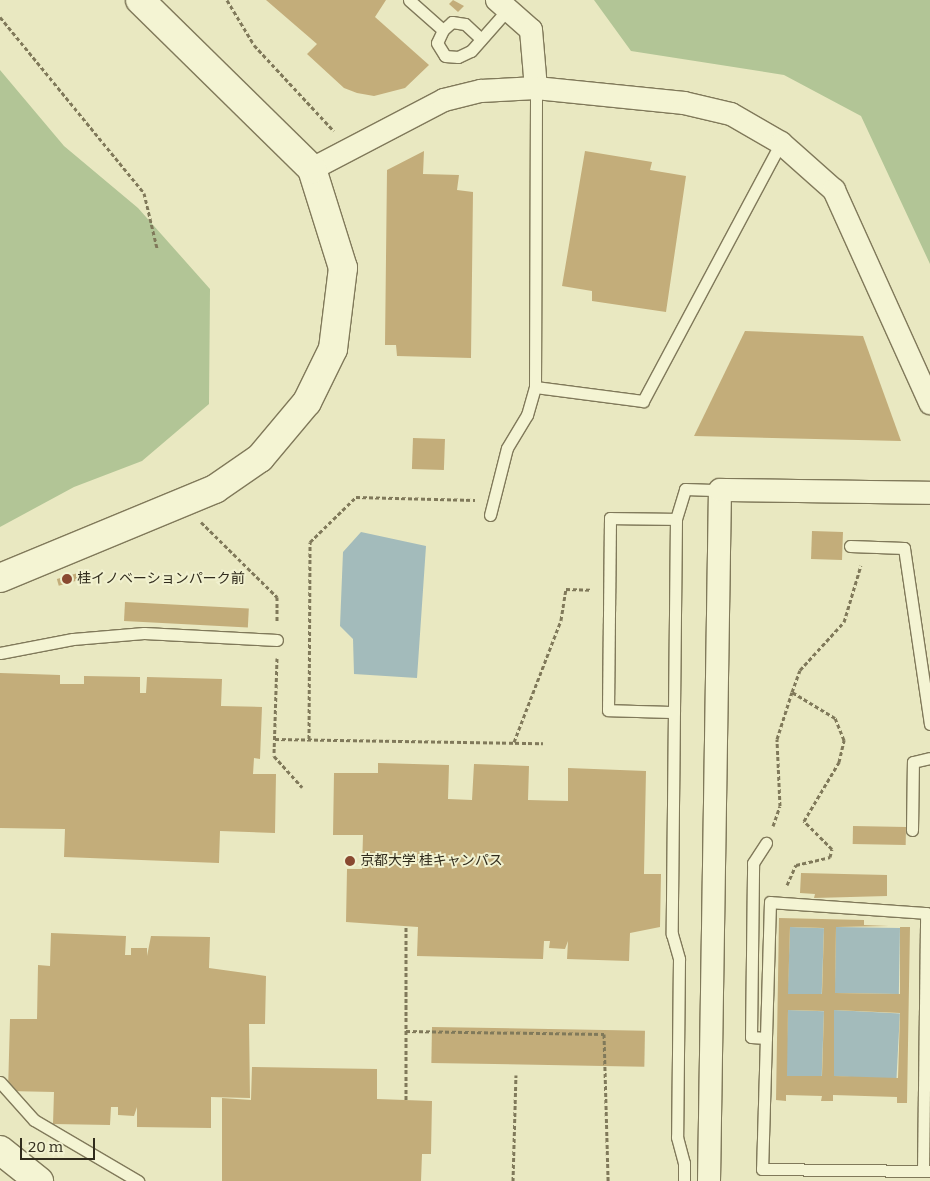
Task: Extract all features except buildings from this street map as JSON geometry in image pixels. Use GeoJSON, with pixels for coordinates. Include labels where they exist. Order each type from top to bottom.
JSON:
{"type":"FeatureCollection","features":[{"type":"Feature","properties":{"kind":"street"},"geometry":{"type":"LineString","coordinates":[[0,578],[215,489],[260,458],[307,402],[333,350],[343,268],[312,169],[140,0]]}},
{"type":"Feature","properties":{"kind":"street"},"geometry":{"type":"LineString","coordinates":[[503,5],[531,30],[536,88]]}},
{"type":"Feature","properties":{"kind":"street"},"geometry":{"type":"LineString","coordinates":[[312,169],[444,100],[480,91],[536,88],[693,105],[731,114],[781,143],[834,190],[930,403]]}},
{"type":"Feature","properties":{"kind":"street"},"geometry":{"type":"LineString","coordinates":[[709,1181],[720,490],[930,493]]}},
{"type":"Feature","properties":{"kind":"street"},"geometry":{"type":"LineString","coordinates":[[0,1150],[40,1181]]}},
{"type":"Feature","properties":{"kind":"lane"},"geometry":{"type":"LineString","coordinates":[[409,0],[443,30]]}},
{"type":"Feature","properties":{"kind":"lane"},"geometry":{"type":"LineString","coordinates":[[481,39],[466,24],[452,22],[443,30],[437,43],[445,56],[458,57],[481,39],[503,5]]}},
{"type":"Feature","properties":{"kind":"lane"},"geometry":{"type":"LineString","coordinates":[[490,515],[507,448],[527,415],[535,387],[536,88]]}},
{"type":"Feature","properties":{"kind":"lane"},"geometry":{"type":"LineString","coordinates":[[535,387],[643,401],[781,143]]}},
{"type":"Feature","properties":{"kind":"lane"},"geometry":{"type":"LineString","coordinates":[[684,1181],[684,1163],[677,1137],[679,959],[672,934],[676,519],[685,489],[720,490]]}},
{"type":"Feature","properties":{"kind":"lane"},"geometry":{"type":"LineString","coordinates":[[674,712],[608,710],[609,590],[610,518],[676,519]]}},
{"type":"Feature","properties":{"kind":"lane"},"geometry":{"type":"LineString","coordinates":[[850,546],[904,548],[930,724]]}},
{"type":"Feature","properties":{"kind":"lane"},"geometry":{"type":"LineString","coordinates":[[0,653],[73,639],[144,633],[277,640]]}},
{"type":"Feature","properties":{"kind":"lane"},"geometry":{"type":"LineString","coordinates":[[912,830],[913,762],[930,758]]}},
{"type":"Feature","properties":{"kind":"lane"},"geometry":{"type":"LineString","coordinates":[[766,843],[753,864],[751,1037],[766,1038]]}},
{"type":"Feature","properties":{"kind":"lane"},"geometry":{"type":"LineString","coordinates":[[770,902],[926,913],[927,1171],[762,1169],[766,1038],[770,902]]}},
{"type":"Feature","properties":{"kind":"lane"},"geometry":{"type":"LineString","coordinates":[[0,1082],[34,1120],[138,1181]]}},
{"type":"Feature","properties":{"kind":"path"},"geometry":{"type":"LineString","coordinates":[[227,0],[254,45],[340,136]]}},
{"type":"Feature","properties":{"kind":"path"},"geometry":{"type":"LineString","coordinates":[[0,17],[144,193],[158,248]]}},
{"type":"Feature","properties":{"kind":"path"},"geometry":{"type":"LineString","coordinates":[[309,739],[310,542],[356,498],[494,500]]}},
{"type":"Feature","properties":{"kind":"path"},"geometry":{"type":"LineString","coordinates":[[766,843],[780,806],[777,739],[792,692],[800,670],[844,622],[862,547]]}},
{"type":"Feature","properties":{"kind":"path"},"geometry":{"type":"LineString","coordinates":[[514,742],[561,620],[566,589],[609,590]]}},
{"type":"Feature","properties":{"kind":"path"},"geometry":{"type":"LineString","coordinates":[[785,903],[788,875],[796,865],[830,857],[832,849],[804,821],[839,762],[844,740],[836,718],[792,692]]}},
{"type":"Feature","properties":{"kind":"path"},"geometry":{"type":"LineString","coordinates":[[274,739],[543,743]]}},
{"type":"Feature","properties":{"kind":"path"},"geometry":{"type":"LineString","coordinates":[[406,927],[406,1100]]}},
{"type":"Feature","properties":{"kind":"path"},"geometry":{"type":"LineString","coordinates":[[406,1031],[604,1034],[608,1181]]}},
{"type":"Feature","properties":{"kind":"path"},"geometry":{"type":"LineString","coordinates":[[513,1181],[516,1075]]}},
{"type":"Feature","properties":{"kind":"green space"},"geometry":{"type":"Polygon","coordinates":[[[594,0],[930,0],[930,264],[861,116],[784,75],[631,51],[594,0]]]}},
{"type":"Feature","properties":{"kind":"green space"},"geometry":{"type":"Polygon","coordinates":[[[0,70],[64,146],[138,208],[210,289],[209,404],[142,461],[74,487],[0,527],[0,70]]]}},
{"type":"Feature","properties":{"kind":"water"},"geometry":{"type":"Polygon","coordinates":[[[361,532],[426,546],[417,678],[354,674],[353,639],[340,626],[343,552],[361,532]]]}},
{"type":"Feature","properties":{"kind":"water"},"geometry":{"type":"Polygon","coordinates":[[[790,927],[824,928],[822,995],[788,994],[790,927]]]}},
{"type":"Feature","properties":{"kind":"water"},"geometry":{"type":"Polygon","coordinates":[[[836,927],[900,928],[899,994],[835,993],[836,927]]]}},
{"type":"Feature","properties":{"kind":"water"},"geometry":{"type":"Polygon","coordinates":[[[788,1010],[824,1011],[822,1077],[786,1076],[788,1010]]]}},
{"type":"Feature","properties":{"kind":"water"},"geometry":{"type":"Polygon","coordinates":[[[834,1010],[900,1013],[896,1079],[831,1076],[834,1010]]]}},
{"type":"Feature","properties":{"kind":"place","name":"桂イノベーションパーク前"},"geometry":{"type":"Point","coordinates":[67,579]}},
{"type":"Feature","properties":{"kind":"place","name":"京都大学 桂キャンパス"},"geometry":{"type":"Point","coordinates":[350,861]}}]}
